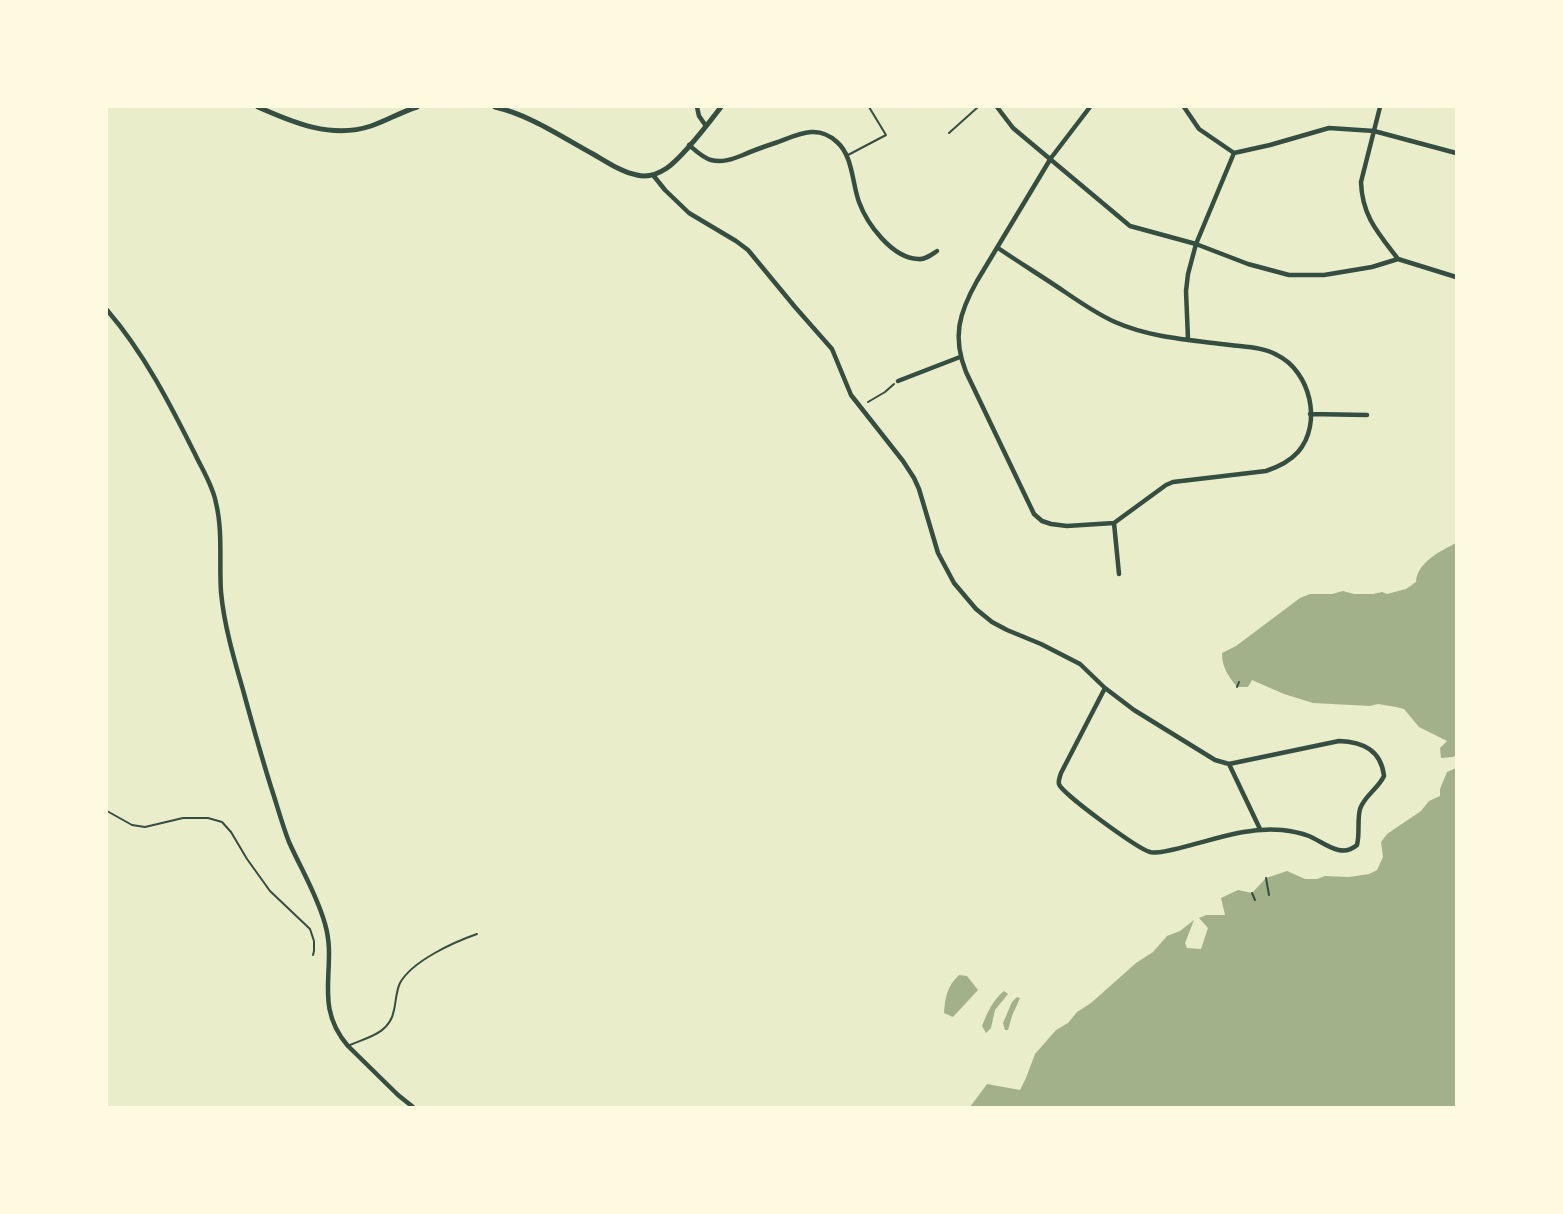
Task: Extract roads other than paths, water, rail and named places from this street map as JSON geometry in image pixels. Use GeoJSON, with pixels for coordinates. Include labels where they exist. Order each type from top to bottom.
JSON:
{"type":"FeatureCollection","features":[{"type":"Feature","properties":{"kind":"street"},"geometry":{"type":"LineString","coordinates":[[258,107],[312,128],[336,131],[354,131],[368,127],[417,107]]}},
{"type":"Feature","properties":{"kind":"street"},"geometry":{"type":"LineString","coordinates":[[497,107],[539,124],[627,173],[639,176],[653,175],[673,163],[721,107]]}},
{"type":"Feature","properties":{"kind":"street"},"geometry":{"type":"LineString","coordinates":[[697,107],[706,126]]}},
{"type":"Feature","properties":{"kind":"street"},"geometry":{"type":"LineString","coordinates":[[997,107],[1013,128],[1130,226],[1196,244],[1274,272],[1297,276],[1324,275],[1372,267],[1398,259],[1456,277]]}},
{"type":"Feature","properties":{"kind":"street"},"geometry":{"type":"LineString","coordinates":[[998,248],[1096,312],[1132,329],[1265,350],[1287,360],[1307,390],[1310,414],[1309,430],[1298,452],[1279,466],[1266,471],[1173,482],[1156,491],[1114,523],[1067,526],[1042,521],[1034,514],[960,357],[958,334],[966,301],[1051,158],[1090,107]]}},
{"type":"Feature","properties":{"kind":"street"},"geometry":{"type":"LineString","coordinates":[[1184,107],[1199,129],[1234,153],[1329,128],[1374,131],[1456,153]]}},
{"type":"Feature","properties":{"kind":"street"},"geometry":{"type":"LineString","coordinates":[[1380,107],[1362,182],[1363,205],[1377,232],[1398,259]]}},
{"type":"Feature","properties":{"kind":"street"},"geometry":{"type":"LineString","coordinates":[[689,145],[703,156],[721,161],[798,133],[812,131],[828,135],[841,145],[847,156],[858,201],[885,243],[903,255],[915,259],[927,258],[937,251]]}},
{"type":"Feature","properties":{"kind":"street"},"geometry":{"type":"LineString","coordinates":[[1188,339],[1188,274],[1196,244],[1234,153]]}},
{"type":"Feature","properties":{"kind":"street"},"geometry":{"type":"LineString","coordinates":[[653,175],[688,213],[748,250],[832,349],[851,395],[914,478],[938,553],[954,583],[976,610],[1007,630],[1041,643],[1080,664],[1134,710],[1215,760],[1229,764],[1339,741],[1361,745],[1377,755],[1384,776],[1361,805],[1359,841],[1353,848],[1341,852],[1307,835],[1260,829],[1151,853],[1133,843],[1064,792],[1058,781],[1105,688]]}},
{"type":"Feature","properties":{"kind":"street"},"geometry":{"type":"LineString","coordinates":[[107,310],[145,362],[216,501],[222,595],[228,633],[262,758],[288,840],[319,906],[326,928],[330,1015],[348,1046],[413,1107]]}},
{"type":"Feature","properties":{"kind":"street"},"geometry":{"type":"LineString","coordinates":[[898,381],[960,357]]}},
{"type":"Feature","properties":{"kind":"street"},"geometry":{"type":"LineString","coordinates":[[1310,414],[1367,415]]}},
{"type":"Feature","properties":{"kind":"street"},"geometry":{"type":"LineString","coordinates":[[1114,523],[1119,574]]}},
{"type":"Feature","properties":{"kind":"street"},"geometry":{"type":"LineString","coordinates":[[1229,764],[1260,829]]}},
{"type":"Feature","properties":{"kind":"lane"},"geometry":{"type":"LineString","coordinates":[[847,156],[886,135],[869,107]]}},
{"type":"Feature","properties":{"kind":"lane"},"geometry":{"type":"LineString","coordinates":[[948,133],[978,107]]}},
{"type":"Feature","properties":{"kind":"lane"},"geometry":{"type":"LineString","coordinates":[[348,1046],[374,1035],[392,1020],[399,985],[405,976],[453,942],[477,934]]}}]}
